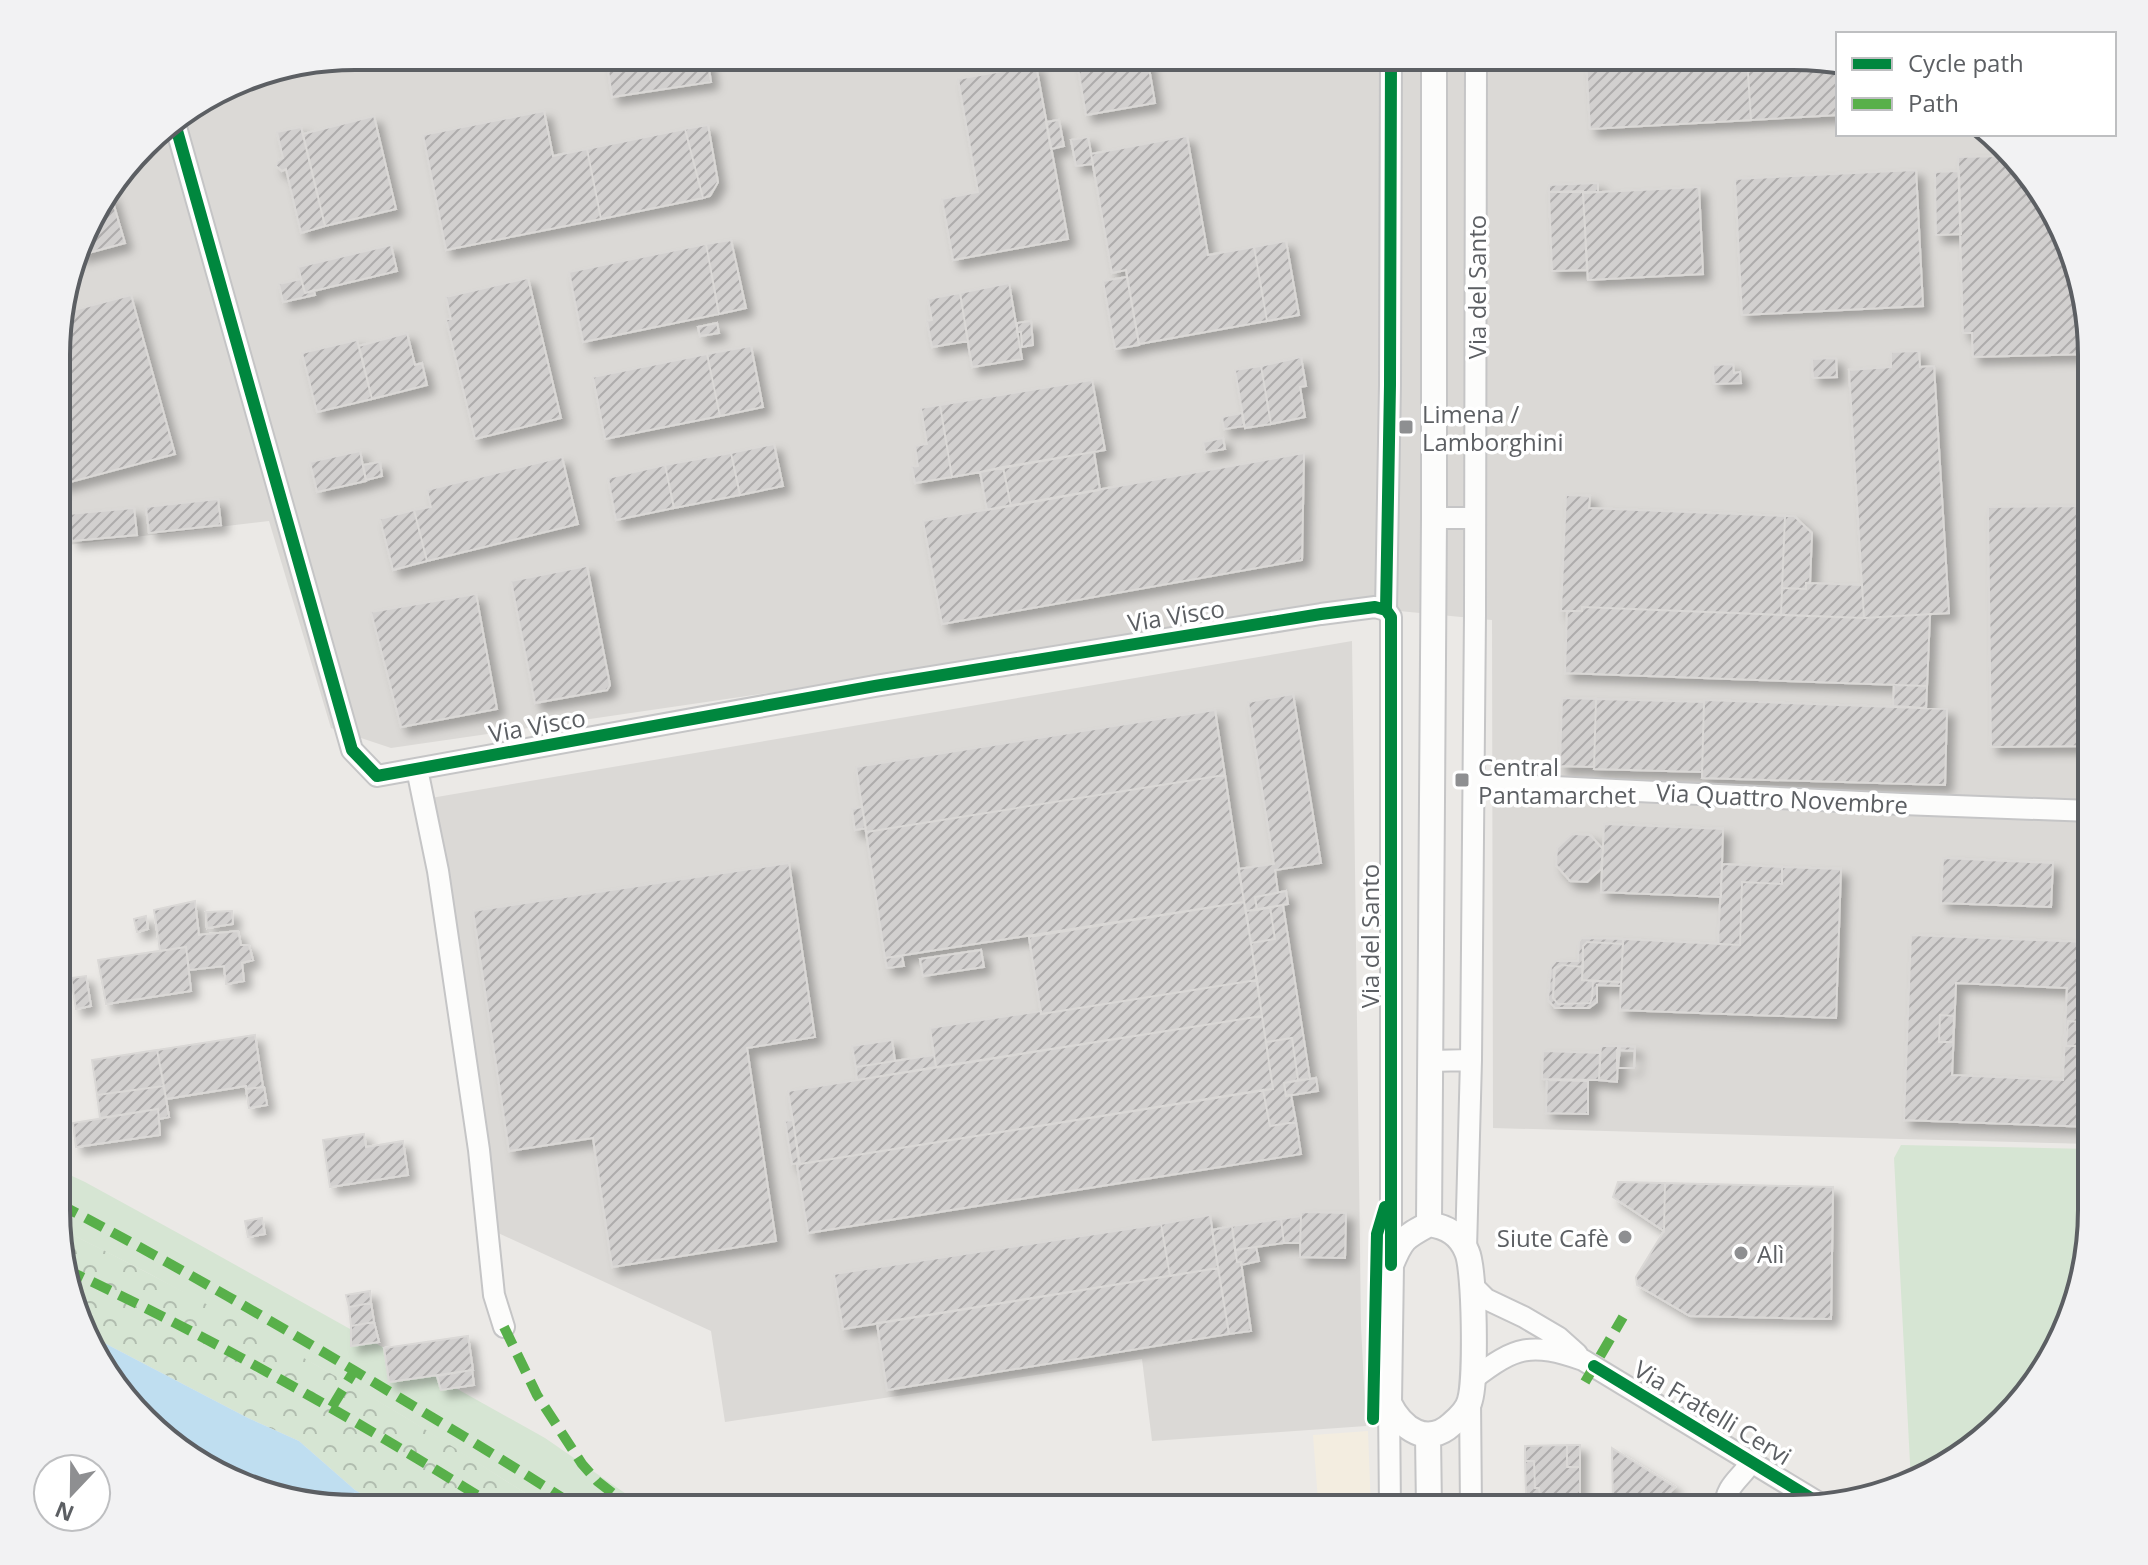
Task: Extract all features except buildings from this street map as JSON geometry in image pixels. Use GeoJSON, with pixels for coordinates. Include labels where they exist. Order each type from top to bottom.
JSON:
{"type":"FeatureCollection","features":[{"type":"Feature","properties":{"kind":"street","name":"Via del Santo"},"geometry":{"type":"LineString","coordinates":[[1390,1495],[1391,617],[1386,610],[1391,70]]}},
{"type":"Feature","properties":{"kind":"street"},"geometry":{"type":"LineString","coordinates":[[1429,1224],[1434,70]]}},
{"type":"Feature","properties":{"kind":"street","name":"Via del Santo"},"geometry":{"type":"LineString","coordinates":[[1471,1495],[1472,1285],[1466,1249],[1471,1060],[1476,70]]}},
{"type":"Feature","properties":{"kind":"street","name":"Via Visco"},"geometry":{"type":"LineString","coordinates":[[178,133],[352,750],[377,776],[875,686],[1321,614],[1375,607],[1386,610]]}},
{"type":"Feature","properties":{"kind":"street"},"geometry":{"type":"LineString","coordinates":[[1434,518],[1475,518]]}},
{"type":"Feature","properties":{"kind":"street"},"geometry":{"type":"LineString","coordinates":[[417,769],[441,886],[479,1150],[494,1295],[504,1327]]}},
{"type":"Feature","properties":{"kind":"street","name":"Via Quattro Novembre"},"geometry":{"type":"LineString","coordinates":[[1473,783],[2078,811]]}},
{"type":"Feature","properties":{"kind":"street"},"geometry":{"type":"LineString","coordinates":[[1430,1061],[1471,1060]]}},
{"type":"Feature","properties":{"kind":"street"},"geometry":{"type":"LineString","coordinates":[[1391,1265],[1399,1244],[1429,1224],[1446,1227],[1466,1249]]}},
{"type":"Feature","properties":{"kind":"street","name":"Via Fratelli Cervi"},"geometry":{"type":"LineString","coordinates":[[1472,1285],[1486,1299],[1558,1337],[1583,1360]]}},
{"type":"Feature","properties":{"kind":"street","name":"Via Fratelli Cervi"},"geometry":{"type":"LineString","coordinates":[[1472,1390],[1499,1359],[1515,1352],[1542,1348],[1555,1350],[1583,1360],[1805,1494]]}},
{"type":"Feature","properties":{"kind":"street"},"geometry":{"type":"LineString","coordinates":[[1389,1403],[1397,1418],[1411,1430],[1428,1436],[1443,1432],[1460,1417],[1472,1390]]}},
{"type":"Feature","properties":{"kind":"street"},"geometry":{"type":"LineString","coordinates":[[1428,1436],[1429,1495]]}},
{"type":"Feature","properties":{"kind":"street"},"geometry":{"type":"LineString","coordinates":[[1725,1495],[1752,1461]]}},
{"type":"Feature","properties":{"kind":"shaded area"},"geometry":{"type":"Polygon","coordinates":[[[355,70],[1793,70],[1836,73],[1836,136],[1975,136],[1995,153],[2030,197],[2049,229],[2073,299],[2077,336],[2078,1144],[1493,1128],[1492,620],[1358,607],[391,748],[331,728],[269,521],[70,545],[72,318],[85,263],[99,229],[118,197],[153,153],[212,108],[263,85],[299,75],[355,70]]]}},
{"type":"Feature","properties":{"kind":"shaded area"},"geometry":{"type":"Polygon","coordinates":[[[1352,641],[1361,1326],[1366,1426],[1152,1441],[1142,1359],[725,1422],[711,1331],[496,1232],[431,798],[1352,641]]]}},
{"type":"Feature","properties":{"kind":"shaded area"},"geometry":{"type":"Polygon","coordinates":[[[1368,1431],[1370,1495],[1318,1495],[1313,1435],[1368,1431]]]}},
{"type":"Feature","properties":{"kind":"green space"},"geometry":{"type":"Polygon","coordinates":[[[1901,1145],[2078,1149],[2076,1247],[2063,1302],[2049,1336],[2030,1368],[1995,1412],[1951,1447],[1910,1470],[1894,1158],[1901,1145]]]}},
{"type":"Feature","properties":{"kind":"green space"},"geometry":{"type":"Polygon","coordinates":[[[71,1176],[545,1438],[628,1495],[528,1495],[321,1368],[71,1234],[71,1176]]]}},
{"type":"Feature","properties":{"kind":"green space"},"geometry":{"type":"Polygon","coordinates":[[[71,1234],[189,1294],[316,1365],[419,1425],[529,1495],[363,1495],[299,1441],[102,1342],[85,1302],[75,1266],[71,1234]]]}},
{"type":"Feature","properties":{"kind":"water"},"geometry":{"type":"Polygon","coordinates":[[[102,1342],[299,1441],[363,1495],[299,1490],[263,1480],[212,1457],[153,1412],[118,1368],[102,1342]]]}},
{"type":"Feature","properties":{"kind":"marked path"},"geometry":{"type":"LineString","coordinates":[[71,1210],[282,1328],[557,1495]]}},
{"type":"Feature","properties":{"kind":"marked path"},"geometry":{"type":"LineString","coordinates":[[78,1275],[285,1382],[476,1495]]}},
{"type":"Feature","properties":{"kind":"marked path"},"geometry":{"type":"LineString","coordinates":[[1585,1382],[1623,1317]]}},
{"type":"Feature","properties":{"kind":"marked path"},"geometry":{"type":"LineString","coordinates":[[504,1327],[537,1395],[582,1464],[615,1495]]}},
{"type":"Feature","properties":{"kind":"marked path"},"geometry":{"type":"LineString","coordinates":[[332,1407],[354,1371]]}},
{"type":"Feature","properties":{"kind":"cycle path"},"geometry":{"type":"LineString","coordinates":[[1391,70],[1386,610],[1391,617],[1391,1265]]}},
{"type":"Feature","properties":{"kind":"cycle path"},"geometry":{"type":"LineString","coordinates":[[178,133],[352,750],[377,776],[875,686],[1321,614],[1375,607],[1386,610]]}},
{"type":"Feature","properties":{"kind":"cycle path"},"geometry":{"type":"LineString","coordinates":[[1373,1419],[1377,1234],[1385,1207]]}},
{"type":"Feature","properties":{"kind":"cycle path"},"geometry":{"type":"LineString","coordinates":[[1594,1366],[1805,1494]]}},
{"type":"Feature","properties":{"kind":"place","name":"Limena / Lamborghini"},"geometry":{"type":"Point","coordinates":[1406,427]}},
{"type":"Feature","properties":{"kind":"place","name":"Central Pantamarchet"},"geometry":{"type":"Point","coordinates":[1462,780]}},
{"type":"Feature","properties":{"kind":"place","name":"Siute Cafè"},"geometry":{"type":"Point","coordinates":[1625,1237]}},
{"type":"Feature","properties":{"kind":"place","name":"Alì"},"geometry":{"type":"Point","coordinates":[1741,1253]}}]}
